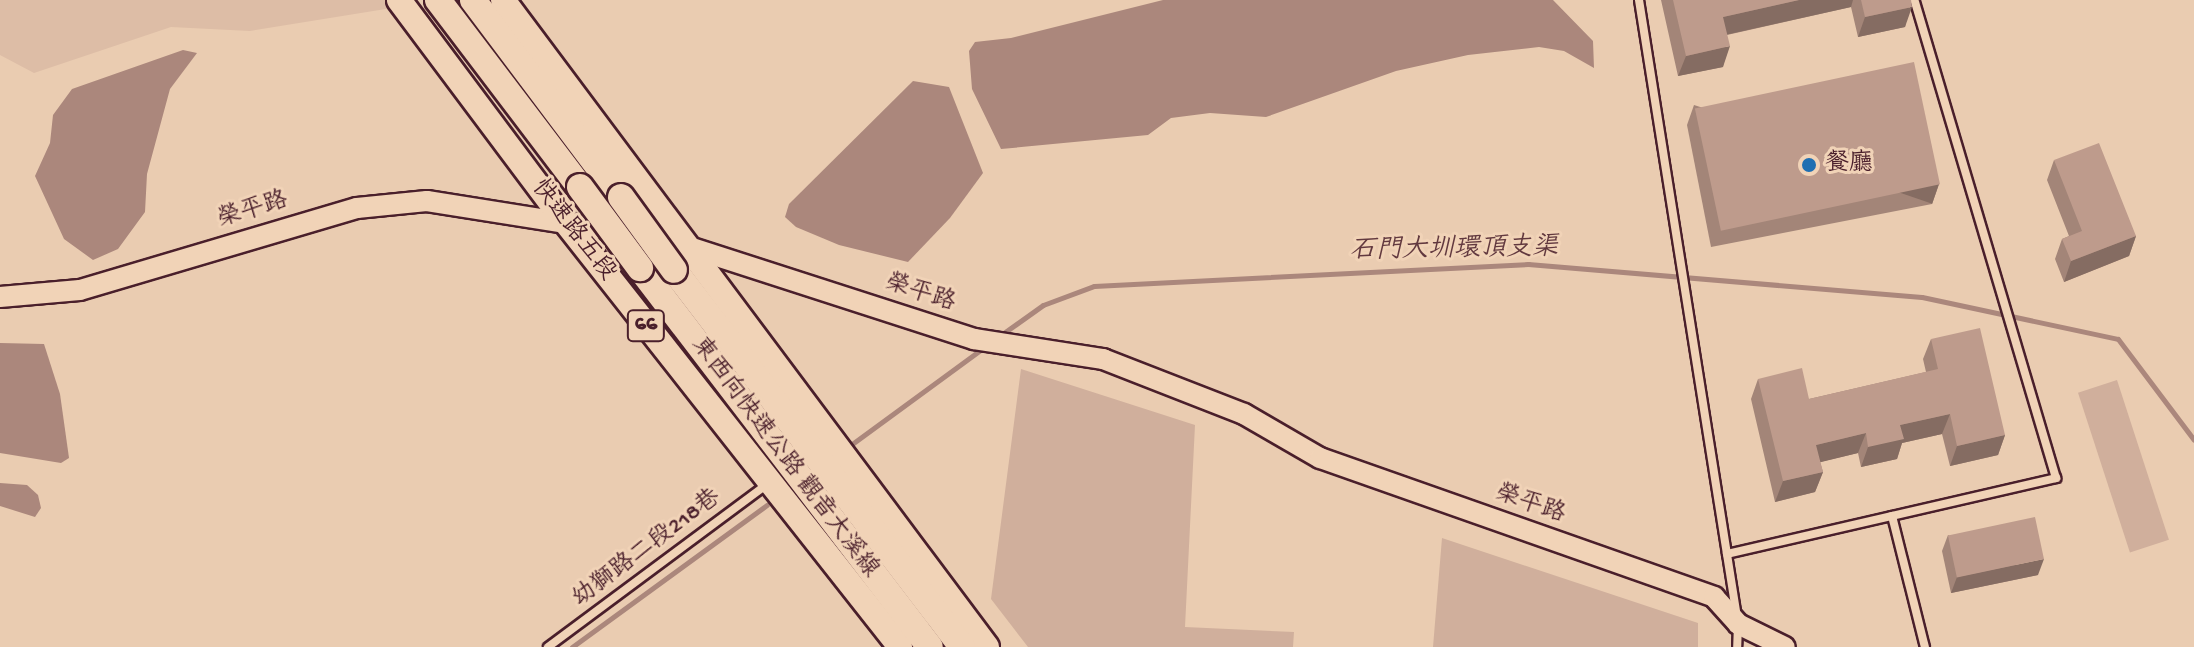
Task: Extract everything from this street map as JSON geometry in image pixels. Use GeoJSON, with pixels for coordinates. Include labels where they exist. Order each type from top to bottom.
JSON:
{"type":"FeatureCollection","features":[{"type":"Feature","properties":{"kind":"highway","name":"東西向快速公路 觀音大溪線"},"geometry":{"type":"LineString","coordinates":[[438,0],[800,482],[930,647]]}},
{"type":"Feature","properties":{"kind":"highway","name":"東西向快速公路 觀音大溪線"},"geometry":{"type":"LineString","coordinates":[[473,0],[821,466],[962,647]]}},
{"type":"Feature","properties":{"kind":"main road","name":"快速路五段"},"geometry":{"type":"LineString","coordinates":[[399,0],[563,219],[900,647]]}},
{"type":"Feature","properties":{"kind":"main road"},"geometry":{"type":"LineString","coordinates":[[503,0],[987,647]]}},
{"type":"Feature","properties":{"kind":"street","name":"榮平路"},"geometry":{"type":"LineString","coordinates":[[0,297],[80,290],[357,208],[427,201],[563,219],[685,245],[974,339],[1103,359],[1244,414],[1320,458],[1714,597],[1738,624],[1785,647]]}},
{"type":"Feature","properties":{"kind":"lane"},"geometry":{"type":"LineString","coordinates":[[1639,0],[1738,624],[1737,647]]}},
{"type":"Feature","properties":{"kind":"lane"},"geometry":{"type":"LineString","coordinates":[[1727,554],[2056,478],[1914,0]]}},
{"type":"Feature","properties":{"kind":"lane","name":"幼獅路二段218巷"},"geometry":{"type":"LineString","coordinates":[[548,647],[769,483]]}},
{"type":"Feature","properties":{"kind":"lane"},"geometry":{"type":"LineString","coordinates":[[1892,516],[1925,647]]}},
{"type":"Feature","properties":{"kind":"shaded area"},"geometry":{"type":"Polygon","coordinates":[[[0,0],[393,0],[398,7],[250,31],[171,27],[34,73],[0,55],[0,0]]]}},
{"type":"Feature","properties":{"kind":"shaded area"},"geometry":{"type":"Polygon","coordinates":[[[1163,0],[1553,0],[1593,41],[1594,68],[1564,51],[1539,47],[1468,55],[1396,71],[1266,117],[1210,113],[1171,118],[1148,135],[1001,149],[972,89],[969,51],[975,42],[1011,38],[1163,0]]]}},
{"type":"Feature","properties":{"kind":"shaded area"},"geometry":{"type":"Polygon","coordinates":[[[183,50],[197,53],[170,89],[147,174],[145,212],[118,249],[93,260],[64,239],[35,176],[50,143],[53,115],[72,89],[183,50]]]}},
{"type":"Feature","properties":{"kind":"shaded area"},"geometry":{"type":"Polygon","coordinates":[[[913,81],[949,87],[983,173],[950,218],[908,262],[839,245],[796,227],[785,217],[789,204],[913,81]]]}},
{"type":"Feature","properties":{"kind":"shaded area"},"geometry":{"type":"Polygon","coordinates":[[[0,343],[44,344],[60,394],[69,458],[61,463],[0,453],[0,343]]]}},
{"type":"Feature","properties":{"kind":"shaded area"},"geometry":{"type":"Polygon","coordinates":[[[1021,369],[1195,425],[1185,627],[1294,632],[1293,647],[1028,647],[991,599],[1021,369]]]}},
{"type":"Feature","properties":{"kind":"shaded area"},"geometry":{"type":"Polygon","coordinates":[[[2117,380],[2169,540],[2130,552],[2078,393],[2117,380]]]}},
{"type":"Feature","properties":{"kind":"shaded area"},"geometry":{"type":"Polygon","coordinates":[[[0,483],[27,485],[38,495],[41,508],[35,517],[0,506],[0,483]]]}},
{"type":"Feature","properties":{"kind":"shaded area"},"geometry":{"type":"Polygon","coordinates":[[[1442,538],[1698,623],[1698,647],[1433,647],[1442,538]]]}},
{"type":"Feature","properties":{"kind":"building"},"geometry":{"type":"Polygon","coordinates":[[[1673,0],[1799,0],[1723,17],[1730,46],[1686,56],[1673,0]]]}},
{"type":"Feature","properties":{"kind":"building"},"geometry":{"type":"Polygon","coordinates":[[[1861,0],[1911,0],[1912,7],[1865,17],[1861,0]]]}},
{"type":"Feature","properties":{"kind":"building","name":"餐廳"},"geometry":{"type":"Polygon","coordinates":[[[1914,62],[1940,184],[1721,231],[1695,109],[1914,62]]]}},
{"type":"Feature","properties":{"kind":"building"},"geometry":{"type":"Polygon","coordinates":[[[2099,143],[2136,236],[2071,261],[2062,239],[2082,231],[2054,160],[2099,143]]]}},
{"type":"Feature","properties":{"kind":"building"},"geometry":{"type":"Polygon","coordinates":[[[1980,328],[2005,435],[1957,446],[1950,414],[1900,425],[1904,439],[1868,447],[1866,433],[1816,445],[1823,472],[1783,481],[1758,379],[1802,368],[1809,399],[1938,369],[1931,339],[1980,328]]]}},
{"type":"Feature","properties":{"kind":"building"},"geometry":{"type":"Polygon","coordinates":[[[2035,517],[2044,559],[1957,578],[1948,536],[2035,517]]]}},
{"type":"Feature","properties":{"kind":"waterway","name":"石門大圳環頂支渠"},"geometry":{"type":"LineString","coordinates":[[998,337],[1043,305],[1094,286],[1528,264],[1922,297],[2118,339],[2194,440]]}},
{"type":"Feature","properties":{"kind":"waterway","name":"石門大圳環頂支渠"},"geometry":{"type":"LineString","coordinates":[[852,444],[983,348]]}},
{"type":"Feature","properties":{"kind":"waterway","name":"石門大圳環頂支渠"},"geometry":{"type":"LineString","coordinates":[[572,647],[767,505]]}},
{"type":"Feature","properties":{"kind":"place","name":"餐廳"},"geometry":{"type":"Point","coordinates":[1809,165]}}]}
